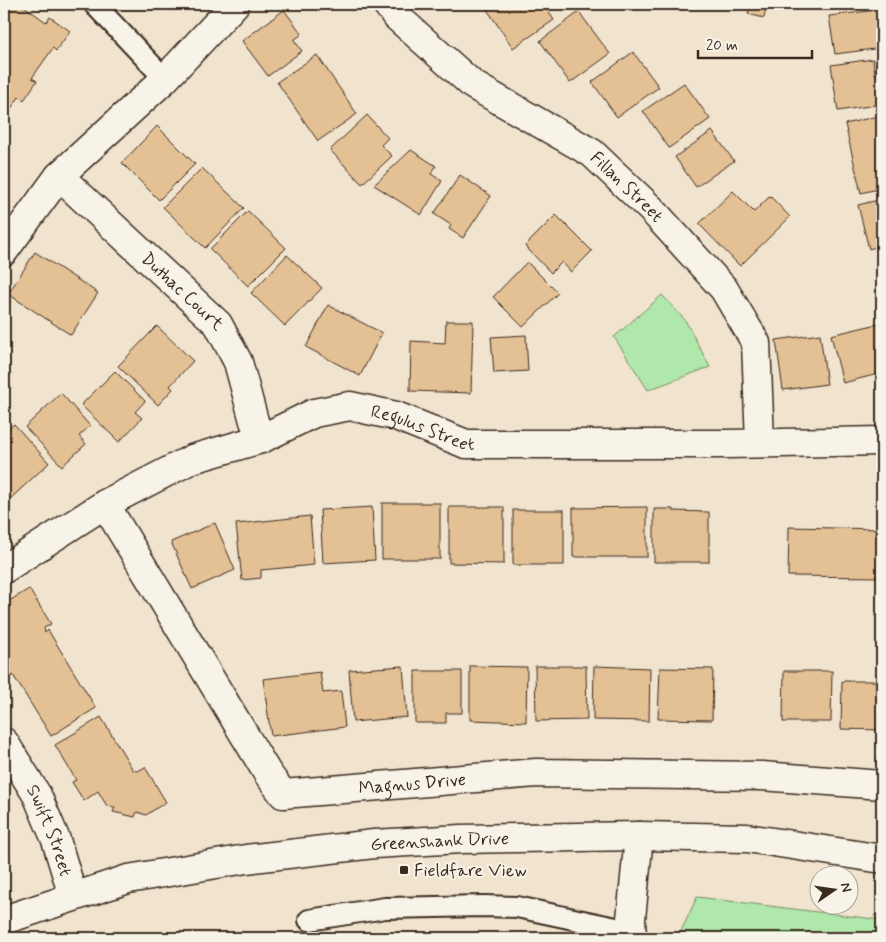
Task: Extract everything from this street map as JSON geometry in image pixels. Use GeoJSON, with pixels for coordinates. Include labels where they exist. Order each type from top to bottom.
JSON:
{"type":"FeatureCollection","features":[{"type":"Feature","properties":{"kind":"street"},"geometry":{"type":"LineString","coordinates":[[4,250],[59,176],[165,79],[235,4]]}},
{"type":"Feature","properties":{"kind":"street","name":"Fillan Street"},"geometry":{"type":"LineString","coordinates":[[387,4],[396,16],[473,85],[592,153],[652,210],[724,289],[756,344],[760,442]]}},
{"type":"Feature","properties":{"kind":"street","name":"Duthac Court"},"geometry":{"type":"LineString","coordinates":[[59,176],[218,324],[238,362],[254,421],[261,439]]}},
{"type":"Feature","properties":{"kind":"street","name":"Regulus Street"},"geometry":{"type":"LineString","coordinates":[[4,569],[105,504],[192,459],[261,439],[314,413],[350,406],[396,416],[466,444],[726,444],[882,441]]}},
{"type":"Feature","properties":{"kind":"street","name":"Magnus Drive"},"geometry":{"type":"LineString","coordinates":[[105,504],[268,774],[283,794],[536,773],[762,776],[882,785]]}},
{"type":"Feature","properties":{"kind":"street","name":"Swift Street"},"geometry":{"type":"LineString","coordinates":[[4,742],[37,795],[56,840],[73,896]]}},
{"type":"Feature","properties":{"kind":"street"},"geometry":{"type":"LineString","coordinates":[[631,935],[639,836]]}},
{"type":"Feature","properties":{"kind":"street","name":"Greenshank Drive"},"geometry":{"type":"LineString","coordinates":[[4,920],[73,896],[128,880],[236,860],[364,846],[461,839],[639,836],[747,838],[882,859]]}},
{"type":"Feature","properties":{"kind":"lane"},"geometry":{"type":"LineString","coordinates":[[94,4],[165,79]]}},
{"type":"Feature","properties":{"kind":"lane"},"geometry":{"type":"LineString","coordinates":[[310,920],[385,908],[517,907],[631,935]]}},
{"type":"Feature","properties":{"kind":"green space"},"geometry":{"type":"Polygon","coordinates":[[[662,295],[685,320],[710,367],[648,390],[614,337],[662,295]]]}},
{"type":"Feature","properties":{"kind":"green space"},"geometry":{"type":"Polygon","coordinates":[[[697,897],[808,911],[808,914],[834,914],[882,920],[882,938],[678,938],[697,897]]]}},
{"type":"Feature","properties":{"kind":"building"},"geometry":{"type":"Polygon","coordinates":[[[4,4],[21,4],[46,22],[50,17],[70,31],[56,51],[53,48],[32,78],[37,81],[24,100],[19,97],[8,113],[4,109],[4,4]]]}},
{"type":"Feature","properties":{"kind":"building"},"geometry":{"type":"Polygon","coordinates":[[[485,4],[543,4],[554,20],[513,48],[485,4]]]}},
{"type":"Feature","properties":{"kind":"building"},"geometry":{"type":"Polygon","coordinates":[[[751,4],[767,4],[764,18],[748,14],[751,4]]]}},
{"type":"Feature","properties":{"kind":"building"},"geometry":{"type":"Polygon","coordinates":[[[284,10],[302,34],[294,40],[302,51],[268,76],[242,41],[284,10]]]}},
{"type":"Feature","properties":{"kind":"building"},"geometry":{"type":"Polygon","coordinates":[[[877,10],[882,48],[835,54],[829,16],[877,10]]]}},
{"type":"Feature","properties":{"kind":"building"},"geometry":{"type":"Polygon","coordinates":[[[579,12],[610,54],[570,83],[540,41],[579,12]]]}},
{"type":"Feature","properties":{"kind":"building"},"geometry":{"type":"Polygon","coordinates":[[[633,52],[659,87],[617,117],[592,82],[633,52]]]}},
{"type":"Feature","properties":{"kind":"building"},"geometry":{"type":"Polygon","coordinates":[[[317,55],[357,114],[318,141],[277,82],[317,55]]]}},
{"type":"Feature","properties":{"kind":"building"},"geometry":{"type":"Polygon","coordinates":[[[873,59],[875,74],[882,73],[882,104],[838,111],[831,65],[873,59]]]}},
{"type":"Feature","properties":{"kind":"building"},"geometry":{"type":"Polygon","coordinates":[[[684,83],[710,119],[669,148],[643,111],[684,83]]]}},
{"type":"Feature","properties":{"kind":"building"},"geometry":{"type":"Polygon","coordinates":[[[367,115],[388,138],[381,145],[392,156],[362,184],[330,150],[367,115]]]}},
{"type":"Feature","properties":{"kind":"building"},"geometry":{"type":"Polygon","coordinates":[[[882,115],[882,188],[861,193],[845,124],[882,115]]]}},
{"type":"Feature","properties":{"kind":"building"},"geometry":{"type":"Polygon","coordinates":[[[157,126],[195,164],[159,200],[122,163],[157,126]]]}},
{"type":"Feature","properties":{"kind":"building"},"geometry":{"type":"Polygon","coordinates":[[[712,131],[734,161],[696,187],[675,157],[712,131]]]}},
{"type":"Feature","properties":{"kind":"building"},"geometry":{"type":"Polygon","coordinates":[[[411,150],[436,166],[431,174],[442,181],[421,215],[374,185],[411,150]]]}},
{"type":"Feature","properties":{"kind":"building"},"geometry":{"type":"Polygon","coordinates":[[[202,168],[244,208],[205,248],[163,207],[202,168]]]}},
{"type":"Feature","properties":{"kind":"building"},"geometry":{"type":"Polygon","coordinates":[[[460,175],[491,196],[463,238],[449,229],[451,225],[434,214],[460,175]]]}},
{"type":"Feature","properties":{"kind":"building"},"geometry":{"type":"Polygon","coordinates":[[[733,191],[754,212],[770,196],[790,217],[740,266],[699,224],[733,191]]]}},
{"type":"Feature","properties":{"kind":"building"},"geometry":{"type":"Polygon","coordinates":[[[882,199],[882,245],[869,249],[858,205],[882,199]]]}},
{"type":"Feature","properties":{"kind":"building"},"geometry":{"type":"Polygon","coordinates":[[[248,211],[286,248],[248,286],[210,249],[248,211]]]}},
{"type":"Feature","properties":{"kind":"building"},"geometry":{"type":"Polygon","coordinates":[[[556,215],[592,251],[571,272],[562,262],[551,273],[525,246],[556,215]]]}},
{"type":"Feature","properties":{"kind":"building"},"geometry":{"type":"Polygon","coordinates":[[[35,252],[98,293],[71,335],[8,294],[35,252]]]}},
{"type":"Feature","properties":{"kind":"building"},"geometry":{"type":"Polygon","coordinates":[[[287,255],[322,288],[285,326],[251,293],[287,255]]]}},
{"type":"Feature","properties":{"kind":"building"},"geometry":{"type":"Polygon","coordinates":[[[527,262],[558,293],[523,327],[493,297],[527,262]]]}},
{"type":"Feature","properties":{"kind":"building"},"geometry":{"type":"Polygon","coordinates":[[[328,305],[382,333],[360,376],[306,347],[328,305]]]}},
{"type":"Feature","properties":{"kind":"building"},"geometry":{"type":"Polygon","coordinates":[[[446,321],[473,321],[471,393],[410,391],[411,341],[445,343],[446,321]]]}},
{"type":"Feature","properties":{"kind":"building"},"geometry":{"type":"Polygon","coordinates":[[[882,323],[882,373],[843,383],[831,335],[882,323]]]}},
{"type":"Feature","properties":{"kind":"building"},"geometry":{"type":"Polygon","coordinates":[[[157,326],[193,361],[170,386],[173,389],[158,405],[118,366],[157,326]]]}},
{"type":"Feature","properties":{"kind":"building"},"geometry":{"type":"Polygon","coordinates":[[[820,334],[827,384],[783,390],[776,340],[820,334]]]}},
{"type":"Feature","properties":{"kind":"building"},"geometry":{"type":"Polygon","coordinates":[[[526,335],[528,371],[494,373],[491,337],[526,335]]]}},
{"type":"Feature","properties":{"kind":"building"},"geometry":{"type":"Polygon","coordinates":[[[115,371],[145,401],[135,412],[142,418],[119,442],[81,405],[115,371]]]}},
{"type":"Feature","properties":{"kind":"building"},"geometry":{"type":"Polygon","coordinates":[[[61,393],[90,426],[79,436],[86,444],[62,466],[25,427],[61,393]]]}},
{"type":"Feature","properties":{"kind":"building"},"geometry":{"type":"Polygon","coordinates":[[[14,424],[49,463],[10,499],[4,492],[4,433],[14,424]]]}},
{"type":"Feature","properties":{"kind":"building"},"geometry":{"type":"Polygon","coordinates":[[[382,503],[440,503],[440,559],[382,559],[382,503]]]}},
{"type":"Feature","properties":{"kind":"building"},"geometry":{"type":"Polygon","coordinates":[[[372,507],[375,560],[323,563],[320,510],[372,507]]]}},
{"type":"Feature","properties":{"kind":"building"},"geometry":{"type":"Polygon","coordinates":[[[449,507],[504,507],[504,564],[449,563],[449,507]]]}},
{"type":"Feature","properties":{"kind":"building"},"geometry":{"type":"Polygon","coordinates":[[[647,507],[647,557],[573,557],[573,508],[647,507]]]}},
{"type":"Feature","properties":{"kind":"building"},"geometry":{"type":"Polygon","coordinates":[[[654,509],[709,512],[709,562],[654,562],[654,509]]]}},
{"type":"Feature","properties":{"kind":"building"},"geometry":{"type":"Polygon","coordinates":[[[513,510],[564,510],[564,565],[513,565],[513,510]]]}},
{"type":"Feature","properties":{"kind":"building"},"geometry":{"type":"Polygon","coordinates":[[[310,516],[314,565],[261,570],[261,578],[242,580],[236,524],[310,516]]]}},
{"type":"Feature","properties":{"kind":"building"},"geometry":{"type":"Polygon","coordinates":[[[215,523],[235,570],[192,589],[171,542],[215,523]]]}},
{"type":"Feature","properties":{"kind":"building"},"geometry":{"type":"Polygon","coordinates":[[[789,527],[882,529],[882,577],[788,576],[789,527]]]}},
{"type":"Feature","properties":{"kind":"building"},"geometry":{"type":"Polygon","coordinates":[[[29,589],[51,624],[44,628],[45,633],[48,630],[96,708],[51,736],[13,675],[9,677],[4,669],[4,656],[7,654],[4,648],[4,611],[6,611],[9,601],[29,589]]]}},
{"type":"Feature","properties":{"kind":"building"},"geometry":{"type":"Polygon","coordinates":[[[403,666],[407,717],[353,722],[349,670],[403,666]]]}},
{"type":"Feature","properties":{"kind":"building"},"geometry":{"type":"Polygon","coordinates":[[[470,666],[527,667],[526,722],[470,720],[470,666]]]}},
{"type":"Feature","properties":{"kind":"building"},"geometry":{"type":"Polygon","coordinates":[[[535,666],[586,666],[587,720],[536,721],[535,666]]]}},
{"type":"Feature","properties":{"kind":"building"},"geometry":{"type":"Polygon","coordinates":[[[594,666],[650,668],[649,721],[593,720],[594,666]]]}},
{"type":"Feature","properties":{"kind":"building"},"geometry":{"type":"Polygon","coordinates":[[[660,668],[713,669],[712,720],[658,719],[660,668]]]}},
{"type":"Feature","properties":{"kind":"building"},"geometry":{"type":"Polygon","coordinates":[[[415,671],[462,671],[462,713],[446,713],[446,723],[415,723],[415,671]]]}},
{"type":"Feature","properties":{"kind":"building"},"geometry":{"type":"Polygon","coordinates":[[[784,671],[832,671],[831,722],[783,722],[784,671]]]}},
{"type":"Feature","properties":{"kind":"building"},"geometry":{"type":"Polygon","coordinates":[[[320,672],[323,693],[341,691],[345,727],[271,736],[263,679],[320,672]]]}},
{"type":"Feature","properties":{"kind":"building"},"geometry":{"type":"Polygon","coordinates":[[[842,681],[882,681],[882,730],[841,729],[842,681]]]}},
{"type":"Feature","properties":{"kind":"building"},"geometry":{"type":"Polygon","coordinates":[[[101,717],[133,770],[138,771],[145,767],[166,802],[146,815],[137,812],[135,817],[113,812],[115,807],[107,806],[98,791],[84,801],[72,782],[76,780],[55,745],[101,717]]]}},
{"type":"Feature","properties":{"kind":"place","name":"Fieldfare View"},"geometry":{"type":"Point","coordinates":[404,870]}}]}
